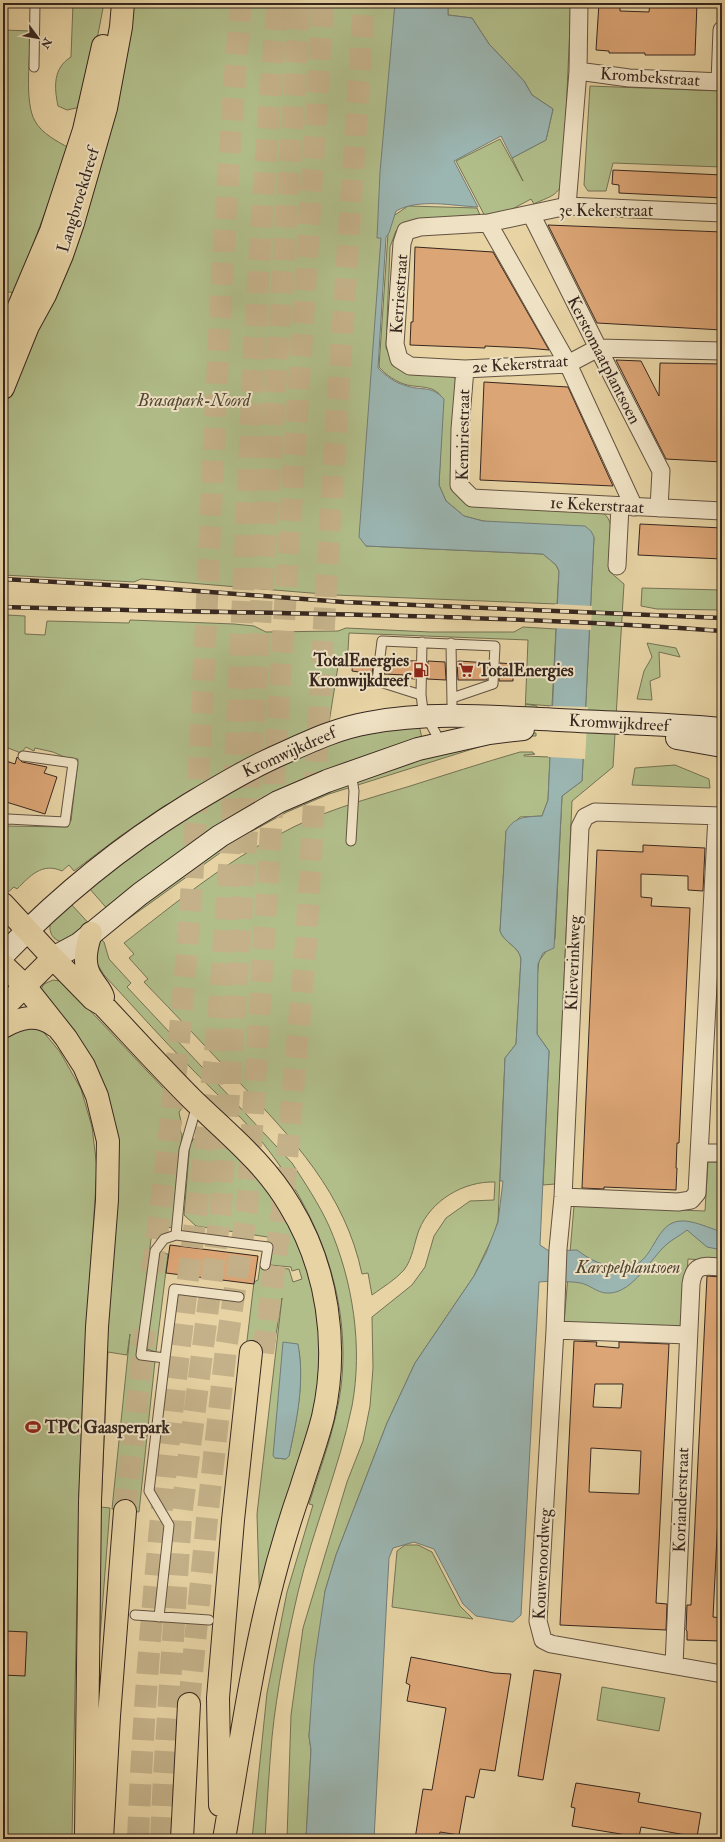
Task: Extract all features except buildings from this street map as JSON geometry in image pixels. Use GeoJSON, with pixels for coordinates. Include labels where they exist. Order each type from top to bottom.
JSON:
{"type":"FeatureCollection","features":[{"type":"Feature","properties":{"kind":"main road","name":"Langbroekdreef"},"geometry":{"type":"LineString","coordinates":[[91,133],[111,3]]}},
{"type":"Feature","properties":{"kind":"main road","name":"Langbroekdreef"},"geometry":{"type":"LineString","coordinates":[[3,344],[14,321],[91,133],[106,108],[116,56],[123,3]]}},
{"type":"Feature","properties":{"kind":"main road","name":"Langbroekdreef"},"geometry":{"type":"LineString","coordinates":[[3,388],[14,321]]}},
{"type":"Feature","properties":{"kind":"main road","name":"Kromwijkdreef"},"geometry":{"type":"LineString","coordinates":[[3,955],[27,930],[64,896],[114,854],[166,818],[258,764],[334,731],[382,721],[425,716],[489,733],[536,724]]}},
{"type":"Feature","properties":{"kind":"main road","name":"Kromwijkdreef"},"geometry":{"type":"LineString","coordinates":[[53,958],[79,944],[155,883],[234,827],[288,798],[350,772],[447,722],[536,724],[641,729],[722,729]]}},
{"type":"Feature","properties":{"kind":"main road","name":"Kromwijkdreef"},"geometry":{"type":"LineString","coordinates":[[641,729],[722,746]]}},
{"type":"Feature","properties":{"kind":"main road"},"geometry":{"type":"LineString","coordinates":[[3,904],[93,999],[103,1005],[197,1104],[263,1167],[299,1221],[309,1241],[326,1299],[330,1343],[328,1388],[323,1416],[285,1536],[267,1602],[222,1839]]}},
{"type":"Feature","properties":{"kind":"main road"},"geometry":{"type":"LineString","coordinates":[[91,933],[86,957],[86,966],[91,978],[101,991],[103,1005]]}},
{"type":"Feature","properties":{"kind":"main road"},"geometry":{"type":"LineString","coordinates":[[3,1008],[24,985],[53,958]]}},
{"type":"Feature","properties":{"kind":"main road"},"geometry":{"type":"LineString","coordinates":[[3,965],[24,985],[84,1066],[97,1096],[106,1130],[108,1155],[107,1207],[95,1372],[90,1500],[86,1836],[88,1839]]}},
{"type":"Feature","properties":{"kind":"main road"},"geometry":{"type":"LineString","coordinates":[[3,1027],[18,1020],[37,1017],[55,1026]]}},
{"type":"Feature","properties":{"kind":"main road"},"geometry":{"type":"LineString","coordinates":[[222,1839],[233,1654],[257,1353]]}},
{"type":"Feature","properties":{"kind":"main road"},"geometry":{"type":"LineString","coordinates":[[102,1839],[109,1716],[125,1511]]}},
{"type":"Feature","properties":{"kind":"main road"},"geometry":{"type":"LineString","coordinates":[[182,1839],[189,1704]]}},
{"type":"Feature","properties":{"kind":"street","name":"Krombekstraat"},"geometry":{"type":"LineString","coordinates":[[567,206],[578,70],[579,3]]}},
{"type":"Feature","properties":{"kind":"street"},"geometry":{"type":"LineString","coordinates":[[721,82],[722,30]]}},
{"type":"Feature","properties":{"kind":"street","name":"Krombekstraat"},"geometry":{"type":"LineString","coordinates":[[578,70],[629,78],[721,82]]}},
{"type":"Feature","properties":{"kind":"street","name":"3e Kekerstraat"},"geometry":{"type":"LineString","coordinates":[[420,227],[488,223],[567,206],[722,213]]}},
{"type":"Feature","properties":{"kind":"street","name":"Kerstomaatplantsoen"},"geometry":{"type":"LineString","coordinates":[[531,214],[662,471],[659,508]]}},
{"type":"Feature","properties":{"kind":"street","name":"Kerstomaatplantsoen"},"geometry":{"type":"LineString","coordinates":[[488,223],[568,364],[627,506]]}},
{"type":"Feature","properties":{"kind":"street","name":"Kerriestraat"},"geometry":{"type":"LineString","coordinates":[[410,366],[399,359],[395,344],[402,243],[406,231],[420,227]]}},
{"type":"Feature","properties":{"kind":"street","name":"2e Kekerstraat"},"geometry":{"type":"LineString","coordinates":[[410,366],[465,369],[568,364],[598,348],[722,351]]}},
{"type":"Feature","properties":{"kind":"street","name":"Kemiriestraat"},"geometry":{"type":"LineString","coordinates":[[465,369],[460,430],[459,485],[472,498]]}},
{"type":"Feature","properties":{"kind":"street","name":"1e Kekerstraat"},"geometry":{"type":"LineString","coordinates":[[472,498],[722,511]]}},
{"type":"Feature","properties":{"kind":"street"},"geometry":{"type":"LineString","coordinates":[[617,566],[627,506]]}},
{"type":"Feature","properties":{"kind":"street","name":"Klieverinkweg"},"geometry":{"type":"LineString","coordinates":[[555,1330],[556,1282],[563,1197],[576,889],[582,821],[585,817],[595,812],[719,816]]}},
{"type":"Feature","properties":{"kind":"street"},"geometry":{"type":"LineString","coordinates":[[563,1197],[678,1202],[690,1200],[697,1193],[701,1153],[719,816]]}},
{"type":"Feature","properties":{"kind":"street"},"geometry":{"type":"LineString","coordinates":[[701,1153],[722,1154]]}},
{"type":"Feature","properties":{"kind":"street","name":"Korianderstraat"},"geometry":{"type":"LineString","coordinates":[[674,1665],[688,1335],[692,1275],[698,1268],[705,1266],[722,1267]]}},
{"type":"Feature","properties":{"kind":"street"},"geometry":{"type":"LineString","coordinates":[[555,1330],[688,1335]]}},
{"type":"Feature","properties":{"kind":"street","name":"Kouwenoordweg"},"geometry":{"type":"LineString","coordinates":[[555,1330],[538,1621],[539,1631],[543,1640],[551,1644],[722,1674]]}},
{"type":"Feature","properties":{"kind":"lane"},"geometry":{"type":"LineString","coordinates":[[34,67],[35,3]]}},
{"type":"Feature","properties":{"kind":"lane"},"geometry":{"type":"LineString","coordinates":[[421,695],[377,681],[382,641],[495,646],[493,684],[447,722]]}},
{"type":"Feature","properties":{"kind":"lane"},"geometry":{"type":"LineString","coordinates":[[422,642],[421,695],[425,716]]}},
{"type":"Feature","properties":{"kind":"lane"},"geometry":{"type":"LineString","coordinates":[[447,722],[451,644]]}},
{"type":"Feature","properties":{"kind":"lane"},"geometry":{"type":"LineString","coordinates":[[3,821],[8,819],[65,822],[73,763],[23,756]]}},
{"type":"Feature","properties":{"kind":"lane"},"geometry":{"type":"LineString","coordinates":[[350,772],[354,791],[351,841]]}},
{"type":"Feature","properties":{"kind":"lane"},"geometry":{"type":"LineString","coordinates":[[176,1235],[184,1150],[197,1104]]}},
{"type":"Feature","properties":{"kind":"lane"},"geometry":{"type":"LineString","coordinates":[[165,1358],[141,1355],[155,1251],[164,1239],[176,1235],[268,1247],[265,1265]]}},
{"type":"Feature","properties":{"kind":"lane"},"geometry":{"type":"LineString","coordinates":[[159,1617],[169,1525],[149,1491],[174,1289],[239,1297]]}},
{"type":"Feature","properties":{"kind":"lane"},"geometry":{"type":"LineString","coordinates":[[135,1615],[209,1620]]}},
{"type":"Feature","properties":{"kind":"green space"},"geometry":{"type":"Polygon","coordinates":[[[73,3],[104,3],[90,76],[81,107],[67,110],[58,106],[56,78],[65,61],[71,57],[73,3]]]}},
{"type":"Feature","properties":{"kind":"green space","name":"Brasapark-Noord"},"geometry":{"type":"Polygon","coordinates":[[[127,3],[399,3],[379,270],[366,546],[543,554],[556,565],[559,571],[557,604],[335,595],[141,579],[134,582],[3,575],[3,406],[63,263],[127,3]]]}},
{"type":"Feature","properties":{"kind":"green space"},"geometry":{"type":"Polygon","coordinates":[[[448,3],[571,3],[563,181],[561,186],[552,196],[534,204],[531,199],[488,222],[456,161],[500,139],[523,181],[512,158],[546,140],[553,109],[532,95],[524,81],[489,44],[472,18],[448,15],[448,3]]]}},
{"type":"Feature","properties":{"kind":"green space"},"geometry":{"type":"Polygon","coordinates":[[[3,30],[31,31],[28,78],[32,113],[35,121],[42,130],[50,137],[69,148],[15,293],[3,291],[3,30]]]}},
{"type":"Feature","properties":{"kind":"green space"},"geometry":{"type":"Polygon","coordinates":[[[590,86],[722,91],[722,167],[613,163],[606,191],[588,191],[584,185],[590,86]]]}},
{"type":"Feature","properties":{"kind":"green space"},"geometry":{"type":"Polygon","coordinates":[[[408,206],[477,208],[483,222],[403,225],[396,231],[390,247],[386,348],[394,363],[453,376],[458,383],[458,490],[600,511],[606,515],[610,522],[612,546],[609,571],[624,584],[613,767],[572,801],[555,1184],[543,1185],[549,1051],[537,1034],[537,977],[539,961],[555,939],[562,796],[582,781],[594,537],[483,521],[464,516],[446,501],[439,485],[443,399],[436,391],[432,389],[407,385],[395,380],[379,367],[389,219],[408,206]]]}},
{"type":"Feature","properties":{"kind":"green space"},"geometry":{"type":"Polygon","coordinates":[[[642,588],[722,590],[722,610],[657,609],[641,606],[642,588]]]}},
{"type":"Feature","properties":{"kind":"green space"},"geometry":{"type":"Polygon","coordinates":[[[3,611],[5,611],[7,615],[25,616],[25,634],[45,635],[47,621],[129,623],[130,620],[234,624],[254,626],[266,632],[338,631],[346,628],[430,632],[514,632],[523,627],[556,629],[552,706],[526,704],[537,706],[537,715],[525,714],[528,640],[349,633],[347,667],[338,666],[328,729],[164,806],[119,837],[74,871],[69,865],[62,871],[48,868],[42,869],[27,879],[17,889],[14,887],[7,893],[3,889],[3,826],[68,827],[69,821],[71,821],[78,759],[69,759],[53,752],[35,748],[34,751],[26,747],[21,753],[8,748],[5,759],[3,758],[3,611]]]}},
{"type":"Feature","properties":{"kind":"green space"},"geometry":{"type":"Polygon","coordinates":[[[647,643],[676,648],[680,657],[659,652],[660,677],[650,681],[652,700],[637,699],[644,671],[652,657],[647,643]]]}},
{"type":"Feature","properties":{"kind":"green space"},"geometry":{"type":"Polygon","coordinates":[[[418,721],[422,738],[358,760],[110,912],[89,888],[198,809],[313,744],[418,721]]]}},
{"type":"Feature","properties":{"kind":"green space"},"geometry":{"type":"Polygon","coordinates":[[[527,733],[536,733],[536,736],[523,736],[498,741],[329,794],[287,812],[245,835],[128,919],[123,913],[264,814],[435,752],[527,733]]]}},
{"type":"Feature","properties":{"kind":"green space"},"geometry":{"type":"Polygon","coordinates":[[[520,752],[533,752],[533,754],[535,754],[524,756],[550,757],[548,800],[542,816],[520,817],[506,831],[500,931],[505,939],[515,948],[521,959],[516,1044],[505,1058],[498,1221],[494,1234],[474,1276],[415,1363],[387,1423],[336,1555],[325,1591],[309,1736],[311,1750],[306,1839],[287,1839],[291,1715],[303,1628],[347,1482],[363,1441],[370,1406],[373,1368],[372,1317],[412,1285],[425,1267],[434,1236],[446,1218],[470,1201],[494,1200],[495,1182],[472,1185],[460,1189],[440,1201],[424,1219],[409,1261],[404,1270],[372,1295],[368,1273],[362,1274],[354,1245],[343,1218],[330,1193],[314,1169],[278,1124],[144,982],[148,979],[129,958],[134,954],[124,943],[180,899],[219,871],[260,845],[295,826],[358,802],[520,752]]]}},
{"type":"Feature","properties":{"kind":"green space"},"geometry":{"type":"Polygon","coordinates":[[[675,765],[709,779],[710,788],[632,785],[635,768],[675,765]]]}},
{"type":"Feature","properties":{"kind":"green space"},"geometry":{"type":"Polygon","coordinates":[[[71,904],[92,927],[62,942],[56,940],[52,936],[50,924],[71,904]]]}},
{"type":"Feature","properties":{"kind":"green space"},"geometry":{"type":"Polygon","coordinates":[[[98,936],[104,942],[109,959],[131,983],[127,987],[292,1163],[307,1186],[329,1226],[344,1269],[350,1292],[356,1338],[355,1384],[352,1406],[340,1453],[304,1569],[286,1646],[272,1737],[265,1839],[252,1839],[267,1693],[287,1592],[313,1505],[309,1504],[336,1417],[341,1387],[343,1353],[341,1319],[335,1286],[313,1223],[279,1164],[250,1128],[199,1077],[104,975],[96,962],[98,936]]]}},
{"type":"Feature","properties":{"kind":"green space"},"geometry":{"type":"Polygon","coordinates":[[[53,980],[60,981],[66,985],[182,1108],[179,1112],[181,1122],[180,1131],[182,1134],[173,1228],[167,1227],[166,1231],[157,1230],[151,1239],[137,1359],[155,1361],[139,1512],[112,1509],[130,1334],[127,1355],[108,1352],[101,1507],[110,1508],[99,1650],[94,1591],[114,1155],[40,991],[44,984],[53,980]]]}},
{"type":"Feature","properties":{"kind":"green space","name":"TPC Gaasperpark"},"geometry":{"type":"Polygon","coordinates":[[[36,1023],[60,1052],[81,1089],[92,1127],[97,1168],[84,1370],[79,1496],[72,1839],[3,1839],[3,1037],[36,1023]]]}},
{"type":"Feature","properties":{"kind":"green space"},"geometry":{"type":"Polygon","coordinates":[[[212,1136],[217,1140],[218,1138],[259,1173],[310,1261],[324,1375],[260,1613],[257,1514],[282,1298],[273,1353],[246,1349],[254,1282],[258,1280],[260,1266],[289,1269],[293,1282],[302,1279],[299,1269],[292,1271],[291,1267],[270,1265],[274,1238],[196,1226],[184,1215],[190,1142],[192,1142],[193,1139],[210,1139],[212,1136]],[[299,1351],[277,1420],[274,1454],[275,1458],[286,1459],[289,1456],[300,1390],[299,1351]]]}},
{"type":"Feature","properties":{"kind":"green space","name":"Karspelplantsoen"},"geometry":{"type":"Polygon","coordinates":[[[708,1162],[722,1162],[722,1261],[688,1259],[683,1328],[564,1323],[574,1206],[705,1211],[708,1162]]]}},
{"type":"Feature","properties":{"kind":"green space"},"geometry":{"type":"Polygon","coordinates":[[[161,1253],[168,1254],[156,1352],[147,1349],[147,1343],[158,1255],[161,1253]]]}},
{"type":"Feature","properties":{"kind":"green space"},"geometry":{"type":"Polygon","coordinates":[[[405,1545],[418,1545],[432,1552],[460,1606],[473,1619],[392,1607],[397,1551],[405,1545]]]}},
{"type":"Feature","properties":{"kind":"green space"},"geometry":{"type":"Polygon","coordinates":[[[602,1687],[665,1698],[659,1731],[597,1720],[602,1687]]]}},
{"type":"Feature","properties":{"kind":"water"},"geometry":{"type":"Polygon","coordinates":[[[395,3],[448,3],[448,15],[472,18],[489,44],[524,81],[532,95],[553,109],[546,140],[512,158],[501,136],[454,161],[478,207],[447,204],[425,204],[405,207],[396,211],[389,233],[386,237],[378,368],[403,385],[431,390],[444,399],[439,485],[446,501],[464,516],[483,521],[585,526],[591,531],[594,537],[582,781],[562,796],[554,948],[543,953],[538,964],[537,1034],[549,1051],[540,1245],[549,1251],[577,1250],[592,1260],[603,1264],[613,1266],[635,1265],[642,1261],[647,1255],[660,1233],[666,1227],[672,1223],[685,1221],[696,1223],[722,1232],[722,1250],[707,1247],[687,1230],[667,1244],[634,1281],[618,1291],[606,1293],[575,1282],[539,1282],[521,1615],[513,1622],[476,1616],[463,1604],[434,1549],[414,1542],[393,1548],[389,1558],[374,1839],[306,1839],[311,1750],[309,1736],[314,1665],[325,1591],[336,1555],[387,1423],[415,1363],[474,1276],[486,1253],[498,1222],[503,1181],[500,1181],[505,1058],[516,1044],[521,959],[515,948],[505,939],[500,931],[506,831],[513,822],[521,818],[542,816],[548,800],[559,571],[556,565],[543,554],[366,546],[359,537],[381,238],[377,238],[380,172],[395,3]]]}},
{"type":"Feature","properties":{"kind":"water"},"geometry":{"type":"Polygon","coordinates":[[[283,1342],[298,1344],[301,1372],[297,1414],[289,1456],[286,1459],[275,1458],[273,1456],[283,1342]]]}},
{"type":"Feature","properties":{"kind":"pier"},"geometry":{"type":"Polygon","coordinates":[[[555,604],[592,606],[591,630],[554,628],[555,604]]]}},
{"type":"Feature","properties":{"kind":"pier"},"geometry":{"type":"Polygon","coordinates":[[[550,706],[588,707],[585,759],[548,757],[550,706]]]}},
{"type":"Feature","properties":{"kind":"tunnel"},"geometry":{"type":"LineString","coordinates":[[152,1272],[164,1179],[184,991],[191,897],[204,673],[225,226],[241,3]]}},
{"type":"Feature","properties":{"kind":"tunnel"},"geometry":{"type":"LineString","coordinates":[[138,1839],[145,1705],[162,1504],[207,1126],[218,1019],[235,765],[259,257],[278,3]]}},
{"type":"Feature","properties":{"kind":"tunnel"},"geometry":{"type":"LineString","coordinates":[[161,1839],[181,1517],[221,1207],[240,938],[300,3]]}},
{"type":"Feature","properties":{"kind":"tunnel"},"geometry":{"type":"LineString","coordinates":[[189,1704],[207,1519],[226,1349],[247,1209],[323,3]]}},
{"type":"Feature","properties":{"kind":"tunnel"},"geometry":{"type":"LineString","coordinates":[[263,1353],[283,1203],[306,944],[329,536],[364,3]]}},
{"type":"Feature","properties":{"kind":"tunnel"},"geometry":{"type":"LineString","coordinates":[[125,1511],[145,1330]]}},
{"type":"Feature","properties":{"kind":"railway"},"geometry":{"type":"LineString","coordinates":[[3,579],[145,587],[343,602],[722,618]]}},
{"type":"Feature","properties":{"kind":"railway"},"geometry":{"type":"LineString","coordinates":[[3,607],[453,617],[632,625],[722,631]]}},
{"type":"Feature","properties":{"kind":"place","name":"TotalEnergies Kromwijkdreef"},"geometry":{"type":"Point","coordinates":[421,670]}},
{"type":"Feature","properties":{"kind":"place","name":"TotalEnergies"},"geometry":{"type":"Point","coordinates":[466,670]}},
{"type":"Feature","properties":{"kind":"place","name":"TPC Gaasperpark"},"geometry":{"type":"Point","coordinates":[33,1427]}}]}
